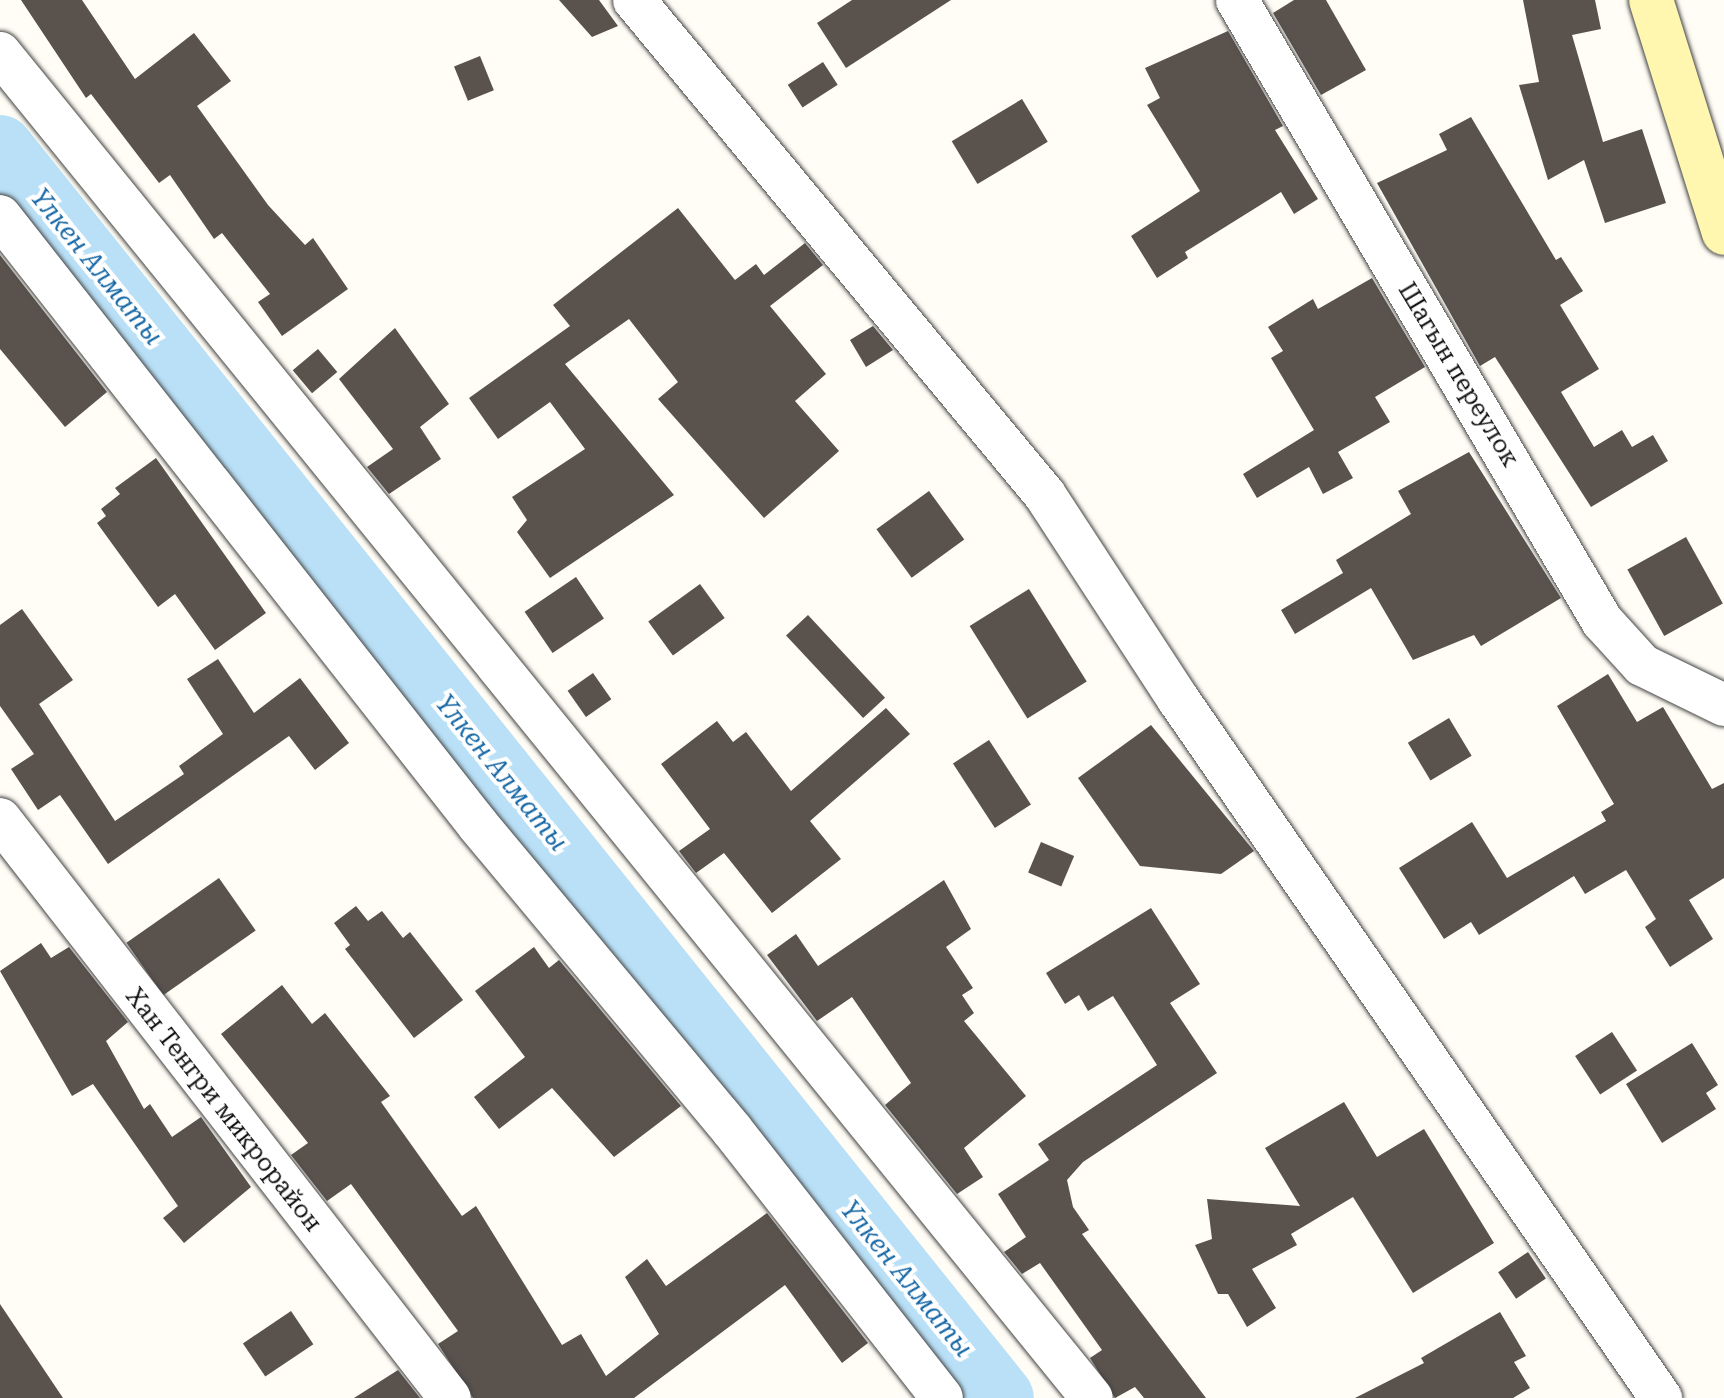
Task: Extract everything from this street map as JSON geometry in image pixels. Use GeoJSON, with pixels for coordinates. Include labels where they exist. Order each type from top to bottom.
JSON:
{"type":"FeatureCollection","features":[{"type":"Feature","properties":{"kind":"street"},"geometry":{"type":"LineString","coordinates":[[634,0],[1045,495],[1178,699],[1661,1398]]}},
{"type":"Feature","properties":{"kind":"street","name":"Шагын переулок"},"geometry":{"type":"LineString","coordinates":[[1237,0],[1602,621],[1642,665],[1724,705]]}},
{"type":"Feature","properties":{"kind":"street"},"geometry":{"type":"LineString","coordinates":[[1651,0],[1724,233]]}},
{"type":"Feature","properties":{"kind":"street"},"geometry":{"type":"LineString","coordinates":[[0,53],[1092,1398]]}},
{"type":"Feature","properties":{"kind":"street"},"geometry":{"type":"LineString","coordinates":[[0,216],[478,825],[732,1130],[942,1398]]}},
{"type":"Feature","properties":{"kind":"street","name":"Хан Тенгри микрорайон"},"geometry":{"type":"LineString","coordinates":[[0,819],[450,1398]]}},
{"type":"Feature","properties":{"kind":"building"},"geometry":{"type":"Polygon","coordinates":[[[21,0],[82,0],[135,79],[194,33],[231,81],[197,106],[268,205],[305,245],[313,238],[348,289],[282,336],[258,302],[270,294],[222,233],[214,239],[170,175],[159,183],[91,94],[86,98],[21,0]]]}},
{"type":"Feature","properties":{"kind":"building"},"geometry":{"type":"Polygon","coordinates":[[[559,0],[599,0],[618,26],[592,37],[559,0]]]}},
{"type":"Feature","properties":{"kind":"building"},"geometry":{"type":"Polygon","coordinates":[[[852,0],[951,0],[846,68],[817,23],[852,0]]]}},
{"type":"Feature","properties":{"kind":"building"},"geometry":{"type":"Polygon","coordinates":[[[1294,0],[1326,0],[1366,70],[1321,95],[1273,13],[1294,0]]]}},
{"type":"Feature","properties":{"kind":"building"},"geometry":{"type":"Polygon","coordinates":[[[1523,0],[1595,0],[1601,29],[1572,35],[1603,142],[1642,129],[1666,203],[1605,223],[1584,160],[1548,180],[1519,85],[1539,82],[1523,0]]]}},
{"type":"Feature","properties":{"kind":"building"},"geometry":{"type":"Polygon","coordinates":[[[1228,31],[1283,126],[1275,130],[1318,199],[1294,214],[1281,192],[1185,252],[1188,258],[1157,278],[1131,236],[1200,191],[1147,105],[1160,98],[1145,68],[1228,31]]]}},
{"type":"Feature","properties":{"kind":"building"},"geometry":{"type":"Polygon","coordinates":[[[480,56],[494,90],[468,101],[454,66],[480,56]]]}},
{"type":"Feature","properties":{"kind":"building"},"geometry":{"type":"Polygon","coordinates":[[[823,62],[838,85],[802,108],[788,85],[823,62]]]}},
{"type":"Feature","properties":{"kind":"building"},"geometry":{"type":"Polygon","coordinates":[[[1022,99],[1048,142],[977,184],[952,141],[1022,99]]]}},
{"type":"Feature","properties":{"kind":"building"},"geometry":{"type":"Polygon","coordinates":[[[1471,117],[1556,260],[1561,257],[1583,291],[1560,305],[1599,369],[1561,392],[1594,447],[1622,430],[1632,447],[1653,435],[1668,461],[1591,507],[1495,357],[1480,366],[1377,183],[1447,150],[1439,134],[1471,117]]]}},
{"type":"Feature","properties":{"kind":"building"},"geometry":{"type":"Polygon","coordinates":[[[678,208],[735,280],[756,264],[764,275],[805,243],[823,265],[770,306],[826,374],[795,401],[839,451],[764,518],[658,399],[678,382],[629,319],[565,364],[674,495],[550,578],[517,532],[527,520],[512,497],[585,449],[550,402],[498,439],[469,398],[570,326],[553,305],[678,208]]]}},
{"type":"Feature","properties":{"kind":"building"},"geometry":{"type":"Polygon","coordinates":[[[0,255],[107,392],[65,427],[0,349],[0,255]]]}},
{"type":"Feature","properties":{"kind":"building"},"geometry":{"type":"Polygon","coordinates":[[[1372,278],[1425,367],[1375,397],[1390,422],[1338,452],[1353,478],[1323,494],[1309,467],[1257,498],[1243,474],[1314,430],[1271,358],[1283,351],[1268,327],[1313,299],[1318,309],[1372,278]]]}},
{"type":"Feature","properties":{"kind":"building"},"geometry":{"type":"Polygon","coordinates":[[[873,326],[893,350],[866,367],[850,340],[873,326]]]}},
{"type":"Feature","properties":{"kind":"building"},"geometry":{"type":"Polygon","coordinates":[[[395,328],[449,404],[420,427],[441,459],[389,494],[367,467],[393,449],[339,379],[395,328]]]}},
{"type":"Feature","properties":{"kind":"building"},"geometry":{"type":"Polygon","coordinates":[[[318,349],[337,372],[312,393],[293,370],[318,349]]]}},
{"type":"Feature","properties":{"kind":"building"},"geometry":{"type":"Polygon","coordinates":[[[1469,452],[1561,598],[1481,646],[1474,635],[1413,660],[1371,588],[1295,634],[1281,610],[1343,573],[1336,560],[1411,514],[1398,491],[1469,452]]]}},
{"type":"Feature","properties":{"kind":"building"},"geometry":{"type":"Polygon","coordinates":[[[156,458],[266,613],[215,650],[175,594],[158,607],[97,523],[106,516],[101,509],[120,494],[115,488],[156,458]]]}},
{"type":"Feature","properties":{"kind":"building"},"geometry":{"type":"Polygon","coordinates":[[[929,491],[964,540],[912,578],[876,529],[929,491]]]}},
{"type":"Feature","properties":{"kind":"building"},"geometry":{"type":"Polygon","coordinates":[[[1686,537],[1723,603],[1664,636],[1627,569],[1686,537]]]}},
{"type":"Feature","properties":{"kind":"building"},"geometry":{"type":"Polygon","coordinates":[[[576,577],[604,618],[553,653],[525,612],[576,577]]]}},
{"type":"Feature","properties":{"kind":"building"},"geometry":{"type":"Polygon","coordinates":[[[700,584],[725,618],[673,656],[648,622],[700,584]]]}},
{"type":"Feature","properties":{"kind":"building"},"geometry":{"type":"Polygon","coordinates":[[[1029,589],[1087,681],[1027,719],[970,626],[1029,589]]]}},
{"type":"Feature","properties":{"kind":"building"},"geometry":{"type":"Polygon","coordinates":[[[22,609],[73,680],[39,704],[115,821],[184,774],[179,766],[223,734],[187,679],[218,659],[254,713],[300,678],[349,743],[315,770],[289,736],[108,864],[60,795],[38,810],[11,769],[34,754],[0,706],[0,625],[22,609]]]}},
{"type":"Feature","properties":{"kind":"building"},"geometry":{"type":"Polygon","coordinates":[[[808,615],[885,698],[863,718],[786,635],[808,615]]]}},
{"type":"Feature","properties":{"kind":"building"},"geometry":{"type":"Polygon","coordinates":[[[593,673],[611,699],[586,717],[568,691],[593,673]]]}},
{"type":"Feature","properties":{"kind":"building"},"geometry":{"type":"Polygon","coordinates":[[[1608,674],[1637,722],[1663,707],[1712,789],[1724,783],[1724,878],[1689,900],[1713,939],[1670,967],[1645,927],[1656,919],[1626,870],[1585,894],[1574,876],[1479,935],[1471,922],[1444,939],[1399,868],[1472,822],[1507,878],[1606,821],[1601,812],[1614,804],[1557,706],[1608,674]]]}},
{"type":"Feature","properties":{"kind":"building"},"geometry":{"type":"Polygon","coordinates":[[[886,708],[910,734],[810,821],[841,859],[772,913],[724,853],[696,873],[679,851],[710,829],[661,764],[717,721],[733,742],[746,732],[791,791],[886,708]]]}},
{"type":"Feature","properties":{"kind":"building"},"geometry":{"type":"Polygon","coordinates":[[[1449,718],[1472,756],[1431,780],[1408,743],[1449,718]]]}},
{"type":"Feature","properties":{"kind":"building"},"geometry":{"type":"Polygon","coordinates":[[[1151,725],[1254,851],[1221,874],[1140,866],[1078,778],[1151,725]]]}},
{"type":"Feature","properties":{"kind":"building"},"geometry":{"type":"Polygon","coordinates":[[[989,740],[1031,805],[995,828],[953,763],[989,740]]]}},
{"type":"Feature","properties":{"kind":"building"},"geometry":{"type":"Polygon","coordinates":[[[1041,842],[1074,856],[1061,886],[1028,872],[1041,842]]]}},
{"type":"Feature","properties":{"kind":"building"},"geometry":{"type":"Polygon","coordinates":[[[219,878],[256,930],[163,995],[126,943],[219,878]]]}},
{"type":"Feature","properties":{"kind":"building"},"geometry":{"type":"Polygon","coordinates":[[[944,880],[971,929],[946,947],[973,988],[962,995],[974,1013],[964,1021],[1026,1096],[964,1148],[983,1177],[957,1194],[885,1105],[911,1083],[852,997],[817,1021],[767,955],[796,934],[818,966],[944,880]]]}},
{"type":"Feature","properties":{"kind":"building"},"geometry":{"type":"Polygon","coordinates":[[[356,906],[368,921],[382,911],[403,938],[410,932],[463,1000],[414,1038],[345,949],[350,945],[334,923],[356,906]]]}},
{"type":"Feature","properties":{"kind":"building"},"geometry":{"type":"Polygon","coordinates":[[[1151,908],[1200,984],[1170,1003],[1217,1073],[1083,1162],[1067,1180],[1073,1207],[1089,1230],[1082,1234],[1206,1398],[1144,1398],[1135,1387],[1115,1398],[1090,1358],[1102,1350],[1040,1263],[1022,1274],[1004,1252],[1026,1237],[998,1194],[1049,1160],[1038,1144],[1157,1065],[1113,996],[1088,1011],[1079,995],[1065,1004],[1046,973],[1151,908]]]}},
{"type":"Feature","properties":{"kind":"building"},"geometry":{"type":"Polygon","coordinates":[[[41,943],[51,958],[69,947],[128,1022],[106,1041],[144,1109],[150,1104],[172,1137],[201,1117],[251,1187],[184,1243],[163,1218],[178,1206],[93,1084],[72,1096],[0,971],[41,943]]]}},
{"type":"Feature","properties":{"kind":"building"},"geometry":{"type":"Polygon","coordinates":[[[534,947],[549,968],[559,960],[681,1106],[614,1157],[552,1088],[499,1129],[474,1097],[525,1057],[475,991],[534,947]]]}},
{"type":"Feature","properties":{"kind":"building"},"geometry":{"type":"Polygon","coordinates":[[[282,985],[312,1024],[325,1013],[390,1096],[381,1102],[462,1216],[476,1206],[562,1345],[581,1334],[606,1376],[659,1334],[625,1277],[647,1259],[666,1286],[767,1213],[868,1343],[842,1363],[785,1285],[634,1398],[473,1398],[438,1344],[458,1331],[351,1184],[327,1201],[291,1155],[308,1143],[221,1034],[282,985]]]}},
{"type":"Feature","properties":{"kind":"building"},"geometry":{"type":"Polygon","coordinates":[[[1612,1032],[1637,1071],[1600,1095],[1575,1056],[1612,1032]]]}},
{"type":"Feature","properties":{"kind":"building"},"geometry":{"type":"Polygon","coordinates":[[[1692,1043],[1718,1085],[1706,1093],[1716,1109],[1662,1143],[1626,1084],[1692,1043]]]}},
{"type":"Feature","properties":{"kind":"building"},"geometry":{"type":"Polygon","coordinates":[[[1344,1102],[1377,1157],[1424,1129],[1494,1243],[1413,1293],[1353,1197],[1291,1234],[1297,1245],[1252,1269],[1276,1308],[1247,1327],[1228,1294],[1218,1294],[1195,1245],[1212,1239],[1207,1199],[1300,1206],[1265,1148],[1344,1102]]]}},
{"type":"Feature","properties":{"kind":"building"},"geometry":{"type":"Polygon","coordinates":[[[1528,1252],[1546,1279],[1516,1299],[1498,1272],[1528,1252]]]}},
{"type":"Feature","properties":{"kind":"building"},"geometry":{"type":"Polygon","coordinates":[[[0,1304],[63,1398],[0,1398],[0,1304]]]}},
{"type":"Feature","properties":{"kind":"building"},"geometry":{"type":"Polygon","coordinates":[[[291,1311],[313,1344],[265,1377],[243,1343],[291,1311]]]}},
{"type":"Feature","properties":{"kind":"building"},"geometry":{"type":"Polygon","coordinates":[[[1500,1312],[1526,1356],[1514,1362],[1530,1388],[1513,1398],[1355,1398],[1424,1363],[1421,1358],[1500,1312]]]}},
{"type":"Feature","properties":{"kind":"building"},"geometry":{"type":"Polygon","coordinates":[[[398,1370],[420,1398],[354,1398],[398,1370]]]}},
{"type":"Feature","properties":{"kind":"waterway","name":"Үлкен Алматы"},"geometry":{"type":"LineString","coordinates":[[0,148],[1001,1398]]}}]}
